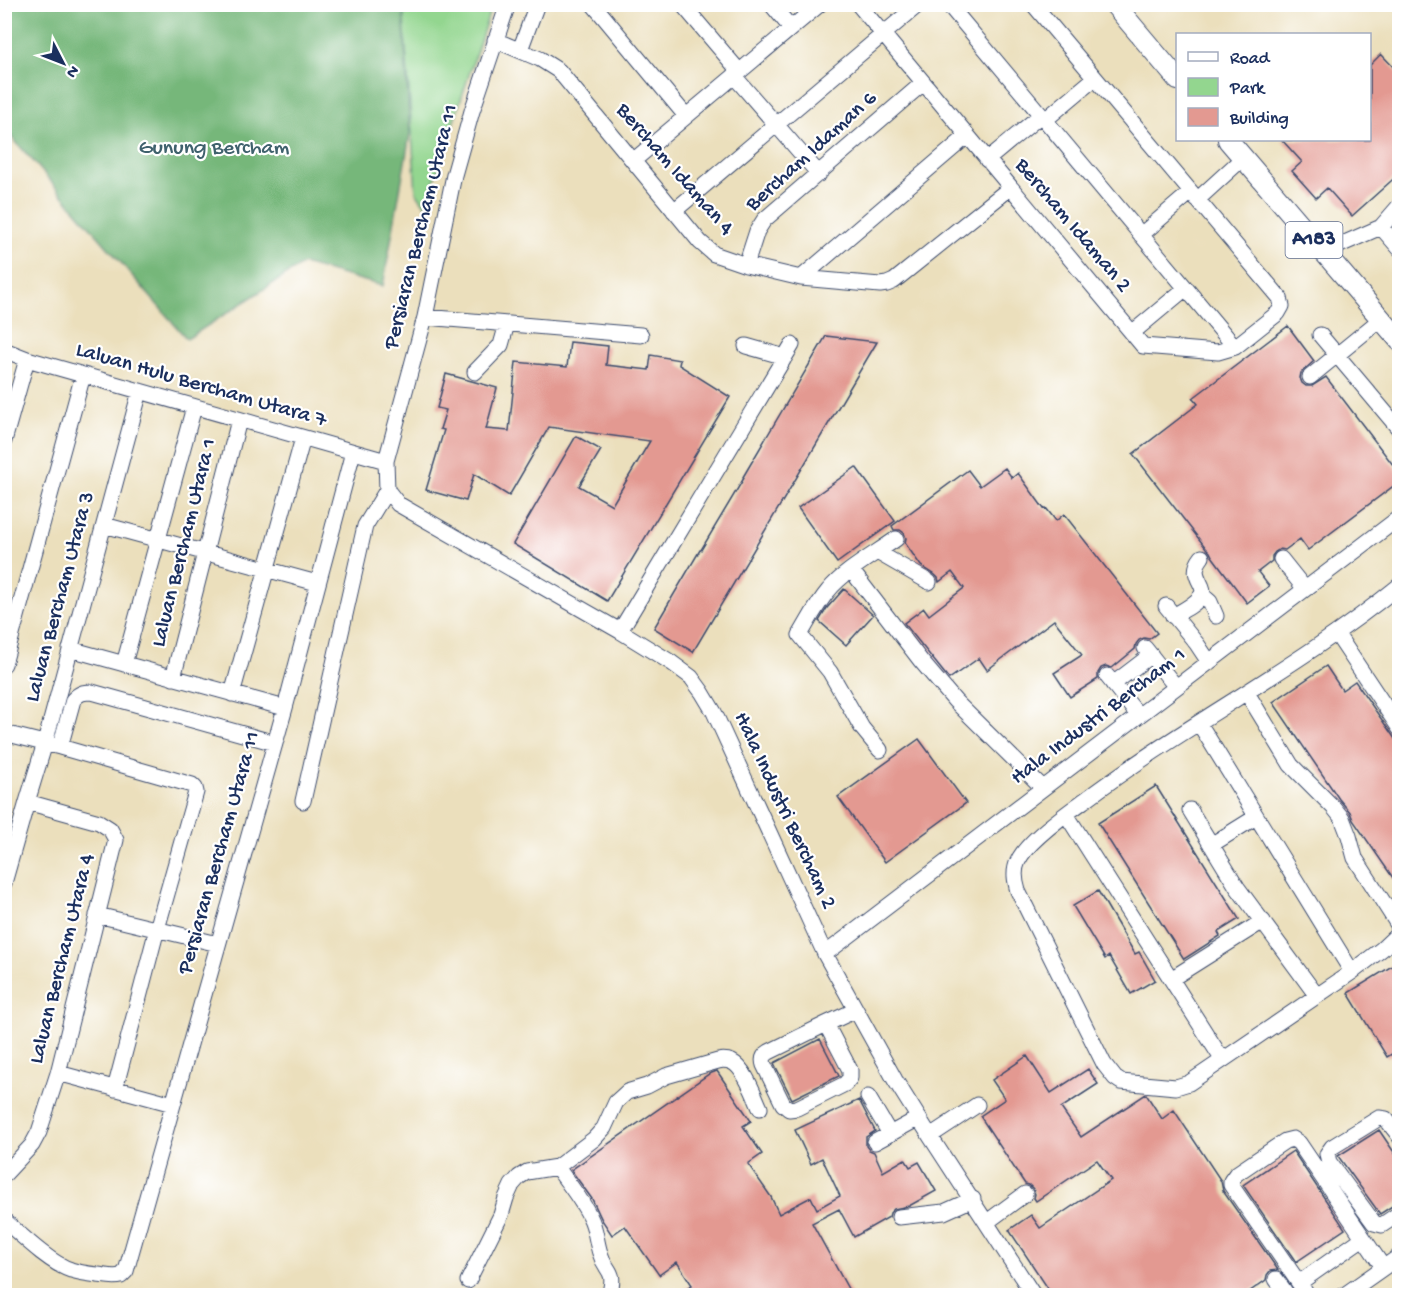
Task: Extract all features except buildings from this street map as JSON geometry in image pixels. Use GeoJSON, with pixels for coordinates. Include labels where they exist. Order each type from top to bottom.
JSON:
{"type":"FeatureCollection","features":[{"type":"Feature","properties":{"kind":"main road"},"geometry":{"type":"LineString","coordinates":[[1114,4],[1176,78]]}},
{"type":"Feature","properties":{"kind":"main road","name":"A183"},"geometry":{"type":"LineString","coordinates":[[1229,141],[1400,341]]}},
{"type":"Feature","properties":{"kind":"street","name":"Persiaran Bercham Utara 11"},"geometry":{"type":"LineString","coordinates":[[386,461],[425,317],[454,175],[472,111],[508,4]]}},
{"type":"Feature","properties":{"kind":"street"},"geometry":{"type":"LineString","coordinates":[[520,50],[537,4]]}},
{"type":"Feature","properties":{"kind":"street"},"geometry":{"type":"LineString","coordinates":[[593,4],[686,116]]}},
{"type":"Feature","properties":{"kind":"street"},"geometry":{"type":"LineString","coordinates":[[682,4],[776,125],[819,174]]}},
{"type":"Feature","properties":{"kind":"street"},"geometry":{"type":"LineString","coordinates":[[771,4],[791,28]]}},
{"type":"Feature","properties":{"kind":"street"},"geometry":{"type":"LineString","coordinates":[[633,161],[820,4]]}},
{"type":"Feature","properties":{"kind":"street","name":"Bercham Idaman 2"},"geometry":{"type":"LineString","coordinates":[[858,4],[1143,346],[1218,352],[1235,347]]}},
{"type":"Feature","properties":{"kind":"street"},"geometry":{"type":"LineString","coordinates":[[674,211],[919,4]]}},
{"type":"Feature","properties":{"kind":"street"},"geometry":{"type":"LineString","coordinates":[[948,4],[1235,347],[1281,310],[1282,302],[1034,4]]}},
{"type":"Feature","properties":{"kind":"street","name":"Bercham Idaman 4"},"geometry":{"type":"LineString","coordinates":[[495,40],[550,64],[559,71],[700,242],[714,254],[729,261],[801,278],[880,285],[890,283],[1010,188]]}},
{"type":"Feature","properties":{"kind":"street"},"geometry":{"type":"LineString","coordinates":[[987,160],[1095,78]]}},
{"type":"Feature","properties":{"kind":"street","name":"Bercham Idaman 6"},"geometry":{"type":"LineString","coordinates":[[746,265],[757,231],[764,220],[923,83]]}},
{"type":"Feature","properties":{"kind":"street"},"geometry":{"type":"LineString","coordinates":[[801,278],[967,136]]}},
{"type":"Feature","properties":{"kind":"street"},"geometry":{"type":"LineString","coordinates":[[1141,235],[1243,158]]}},
{"type":"Feature","properties":{"kind":"street"},"geometry":{"type":"LineString","coordinates":[[1324,252],[1381,227],[1400,205]]}},
{"type":"Feature","properties":{"kind":"street"},"geometry":{"type":"LineString","coordinates":[[1381,227],[1400,249]]}},
{"type":"Feature","properties":{"kind":"street"},"geometry":{"type":"LineString","coordinates":[[1132,333],[1185,288]]}},
{"type":"Feature","properties":{"kind":"street"},"geometry":{"type":"LineString","coordinates":[[425,317],[641,334]]}},
{"type":"Feature","properties":{"kind":"street"},"geometry":{"type":"LineString","coordinates":[[1310,377],[1381,319]]}},
{"type":"Feature","properties":{"kind":"street"},"geometry":{"type":"LineString","coordinates":[[475,372],[501,345],[507,324]]}},
{"type":"Feature","properties":{"kind":"street"},"geometry":{"type":"LineString","coordinates":[[1320,335],[1400,430]]}},
{"type":"Feature","properties":{"kind":"street"},"geometry":{"type":"LineString","coordinates":[[620,631],[788,351],[746,346]]}},
{"type":"Feature","properties":{"kind":"street","name":"Laluan Hulu Bercham Utara 7"},"geometry":{"type":"LineString","coordinates":[[4,350],[27,359],[140,392],[386,461]]}},
{"type":"Feature","properties":{"kind":"street"},"geometry":{"type":"LineString","coordinates":[[4,441],[27,359]]}},
{"type":"Feature","properties":{"kind":"street"},"geometry":{"type":"LineString","coordinates":[[4,664],[82,375]]}},
{"type":"Feature","properties":{"kind":"street","name":"Laluan Bercham Utara 3"},"geometry":{"type":"LineString","coordinates":[[4,883],[27,802],[52,745],[70,650],[140,392]]}},
{"type":"Feature","properties":{"kind":"street"},"geometry":{"type":"LineString","coordinates":[[124,664],[194,407]]}},
{"type":"Feature","properties":{"kind":"street","name":"Laluan Bercham Utara 1"},"geometry":{"type":"LineString","coordinates":[[173,678],[239,420]]}},
{"type":"Feature","properties":{"kind":"street"},"geometry":{"type":"LineString","coordinates":[[232,694],[303,438]]}},
{"type":"Feature","properties":{"kind":"street","name":"Persiaran Bercham Utara 11"},"geometry":{"type":"LineString","coordinates":[[4,1220],[50,1258],[69,1270],[115,1277],[124,1274],[285,708],[353,452]]}},
{"type":"Feature","properties":{"kind":"street"},"geometry":{"type":"LineString","coordinates":[[303,801],[365,526],[387,490],[386,461]]}},
{"type":"Feature","properties":{"kind":"street","name":"Hala Industri Bercham 2"},"geometry":{"type":"LineString","coordinates":[[387,490],[398,504],[620,631],[691,677],[714,712],[825,954],[856,1010],[895,1080],[1034,1296]]}},
{"type":"Feature","properties":{"kind":"street","name":"Hala Industri Bercham 1"},"geometry":{"type":"LineString","coordinates":[[825,954],[1400,517]]}},
{"type":"Feature","properties":{"kind":"street"},"geometry":{"type":"LineString","coordinates":[[104,525],[317,583]]}},
{"type":"Feature","properties":{"kind":"street"},"geometry":{"type":"LineString","coordinates":[[880,750],[861,728],[830,672],[800,635],[817,605],[840,579],[896,539]]}},
{"type":"Feature","properties":{"kind":"street"},"geometry":{"type":"LineString","coordinates":[[877,552],[929,582]]}},
{"type":"Feature","properties":{"kind":"street"},"geometry":{"type":"LineString","coordinates":[[1202,557],[1198,562],[1196,573],[1202,586],[1202,595],[1170,611],[1209,662]]}},
{"type":"Feature","properties":{"kind":"street"},"geometry":{"type":"LineString","coordinates":[[1281,559],[1305,589]]}},
{"type":"Feature","properties":{"kind":"street"},"geometry":{"type":"LineString","coordinates":[[852,570],[921,661],[955,701],[1043,788]]}},
{"type":"Feature","properties":{"kind":"street"},"geometry":{"type":"LineString","coordinates":[[1247,693],[1291,765],[1342,818],[1355,858],[1400,930],[1382,949],[1352,972],[1189,1083],[1176,1087],[1121,1082],[1108,1072],[1018,891],[1015,870],[1018,860],[1055,823],[1116,776],[1247,693],[1336,633],[1399,586]]}},
{"type":"Feature","properties":{"kind":"street"},"geometry":{"type":"LineString","coordinates":[[1202,595],[1210,602],[1216,616]]}},
{"type":"Feature","properties":{"kind":"street"},"geometry":{"type":"LineString","coordinates":[[1336,633],[1400,729]]}},
{"type":"Feature","properties":{"kind":"street"},"geometry":{"type":"LineString","coordinates":[[70,650],[285,708]]}},
{"type":"Feature","properties":{"kind":"street"},"geometry":{"type":"LineString","coordinates":[[1138,715],[1110,680],[1148,651],[1176,687]]}},
{"type":"Feature","properties":{"kind":"street"},"geometry":{"type":"LineString","coordinates":[[52,745],[73,700],[84,692],[92,692],[275,742]]}},
{"type":"Feature","properties":{"kind":"street"},"geometry":{"type":"LineString","coordinates":[[1199,723],[1352,972]]}},
{"type":"Feature","properties":{"kind":"street"},"geometry":{"type":"LineString","coordinates":[[4,733],[192,785],[195,788],[196,792],[115,1089]]}},
{"type":"Feature","properties":{"kind":"street","name":"Laluan Bercham Utara 4"},"geometry":{"type":"LineString","coordinates":[[4,1174],[32,1145],[39,1132],[58,1073],[116,840],[110,829],[99,822],[27,802]]}},
{"type":"Feature","properties":{"kind":"street"},"geometry":{"type":"LineString","coordinates":[[1190,810],[1237,887],[1317,996]]}},
{"type":"Feature","properties":{"kind":"street"},"geometry":{"type":"LineString","coordinates":[[1066,814],[1222,1059]]}},
{"type":"Feature","properties":{"kind":"street"},"geometry":{"type":"LineString","coordinates":[[1211,845],[1256,818]]}},
{"type":"Feature","properties":{"kind":"street"},"geometry":{"type":"LineString","coordinates":[[97,915],[218,944]]}},
{"type":"Feature","properties":{"kind":"street"},"geometry":{"type":"LineString","coordinates":[[1171,979],[1263,921]]}},
{"type":"Feature","properties":{"kind":"street"},"geometry":{"type":"LineString","coordinates":[[826,1024],[850,1070],[850,1078],[845,1084],[797,1108],[789,1108],[783,1104],[763,1062],[764,1058],[769,1052],[826,1024],[856,1010]]}},
{"type":"Feature","properties":{"kind":"street"},"geometry":{"type":"LineString","coordinates":[[468,1281],[501,1215],[512,1185],[527,1172],[557,1167],[594,1139],[604,1128],[616,1102],[627,1092],[647,1086],[666,1076],[725,1060],[732,1062],[743,1073],[760,1108]]}},
{"type":"Feature","properties":{"kind":"street"},"geometry":{"type":"LineString","coordinates":[[58,1073],[173,1104]]}},
{"type":"Feature","properties":{"kind":"street"},"geometry":{"type":"LineString","coordinates":[[868,1097],[890,1134]]}},
{"type":"Feature","properties":{"kind":"street"},"geometry":{"type":"LineString","coordinates":[[930,1136],[977,1105]]}},
{"type":"Feature","properties":{"kind":"street"},"geometry":{"type":"LineString","coordinates":[[875,1142],[919,1118]]}},
{"type":"Feature","properties":{"kind":"street"},"geometry":{"type":"LineString","coordinates":[[1400,1137],[1386,1119],[1378,1118],[1332,1147],[1328,1154],[1329,1162],[1374,1223],[1382,1225],[1400,1213]]}},
{"type":"Feature","properties":{"kind":"street"},"geometry":{"type":"LineString","coordinates":[[1308,1296],[1233,1188],[1231,1181],[1236,1174],[1285,1141],[1293,1139],[1296,1141],[1383,1267]]}},
{"type":"Feature","properties":{"kind":"street"},"geometry":{"type":"LineString","coordinates":[[557,1167],[590,1215],[600,1254],[612,1275],[613,1282],[609,1296]]}},
{"type":"Feature","properties":{"kind":"street"},"geometry":{"type":"LineString","coordinates":[[987,1222],[1025,1194]]}},
{"type":"Feature","properties":{"kind":"street"},"geometry":{"type":"LineString","coordinates":[[899,1217],[944,1212],[973,1199]]}},
{"type":"Feature","properties":{"kind":"street"},"geometry":{"type":"LineString","coordinates":[[1299,1283],[1363,1238]]}},
{"type":"Feature","properties":{"kind":"street"},"geometry":{"type":"LineString","coordinates":[[1347,1294],[1400,1256]]}},
{"type":"Feature","properties":{"kind":"street"},"geometry":{"type":"LineString","coordinates":[[1276,1279],[1288,1296]]}},
{"type":"Feature","properties":{"kind":"green space","name":"Gunung Bercham"},"geometry":{"type":"Polygon","coordinates":[[[5,4],[403,5],[410,134],[383,286],[303,264],[187,339],[5,130],[5,4]]]}},
{"type":"Feature","properties":{"kind":"green space"},"geometry":{"type":"Polygon","coordinates":[[[403,5],[492,5],[426,206],[416,192],[403,5]]]}}]}
